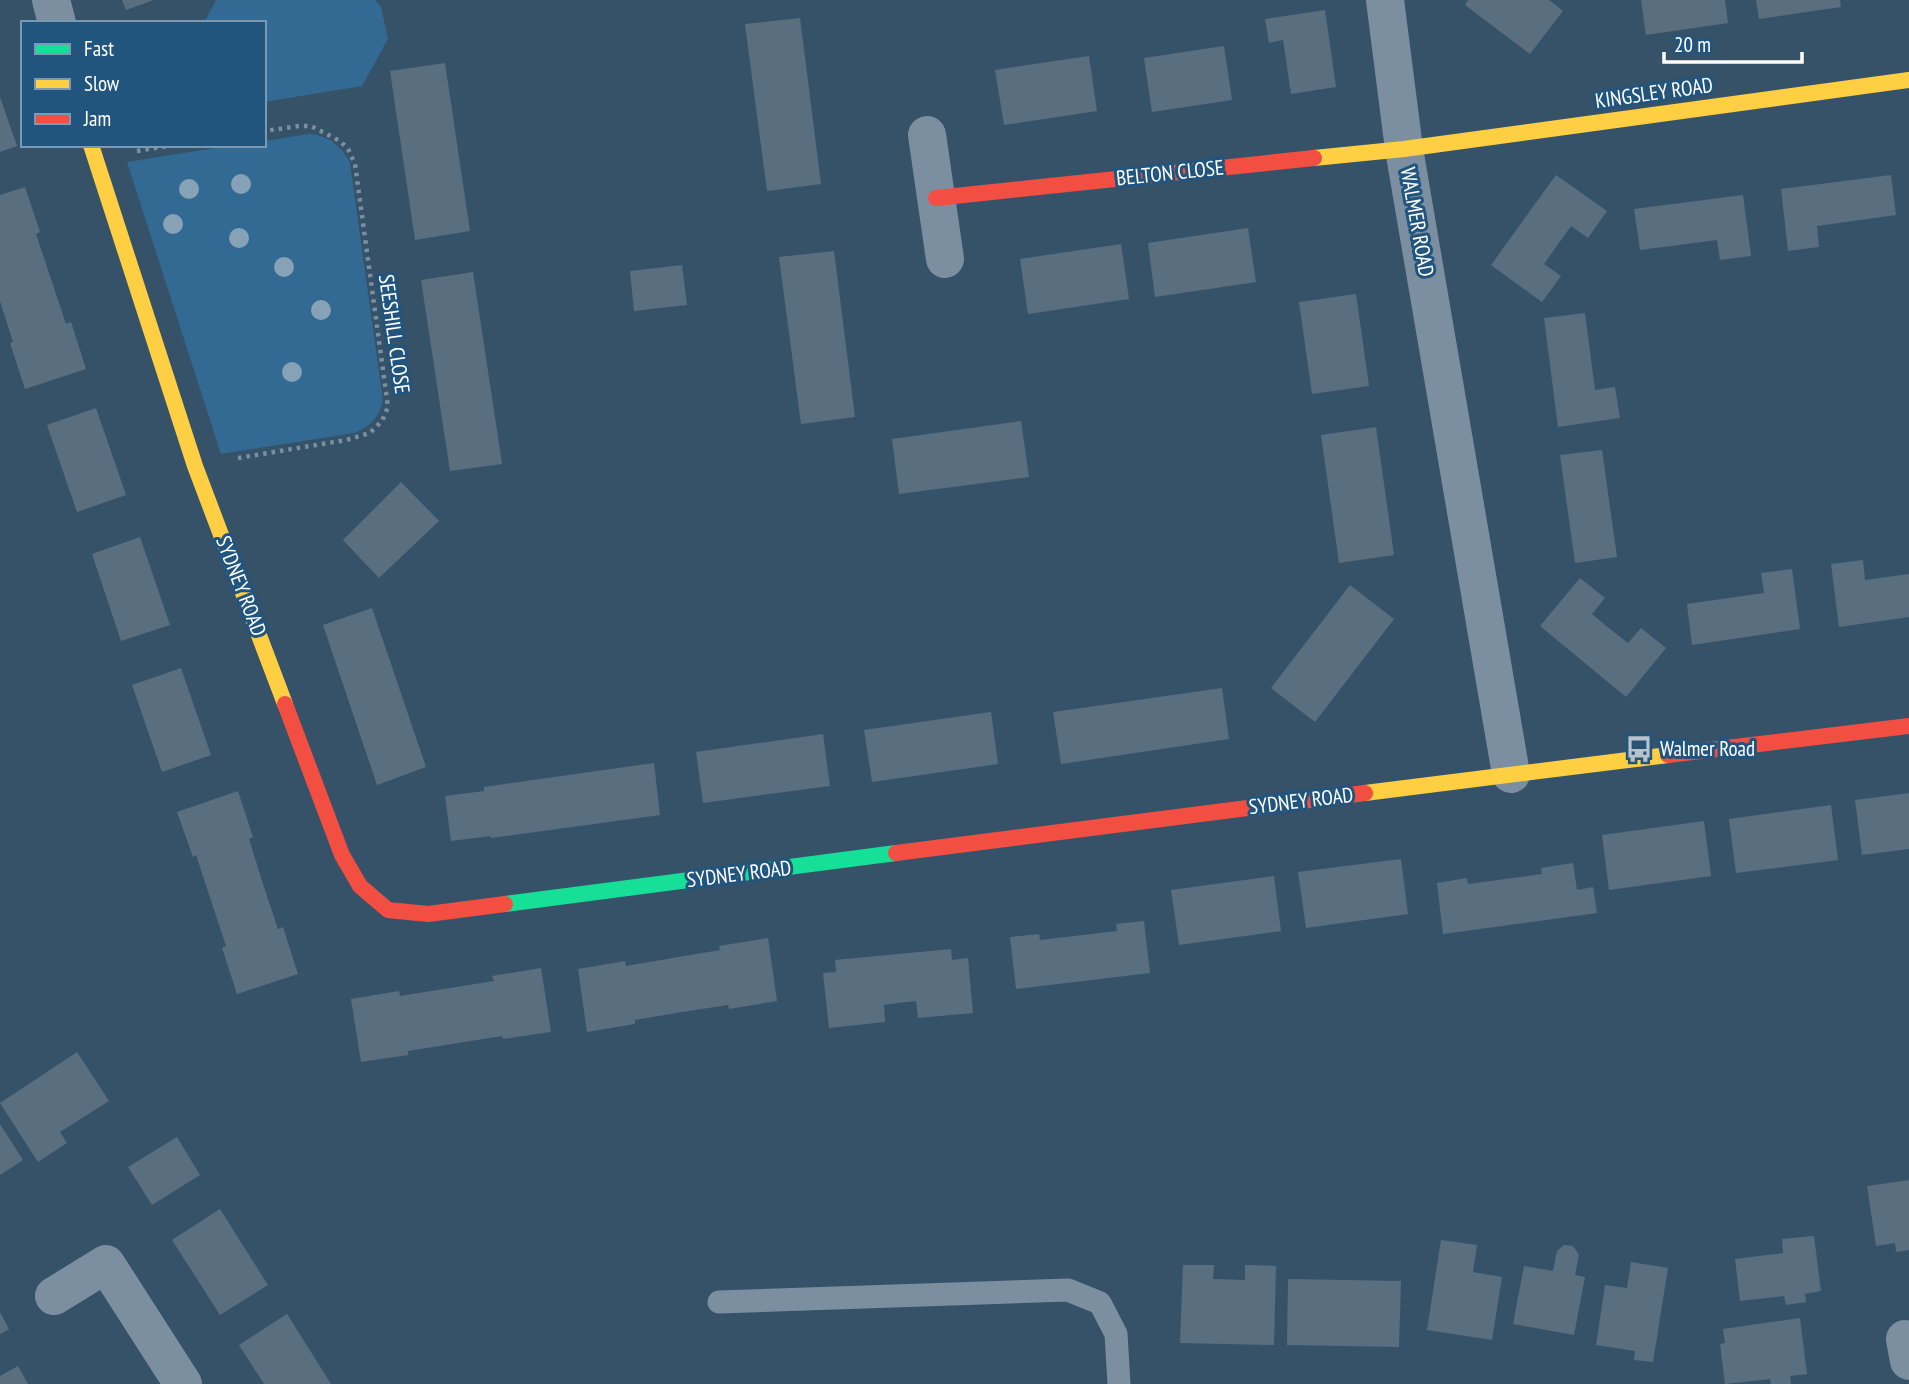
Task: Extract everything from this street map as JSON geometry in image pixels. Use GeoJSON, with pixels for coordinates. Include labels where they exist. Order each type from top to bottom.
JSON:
{"type":"FeatureCollection","features":[{"type":"Feature","properties":{"kind":"street"},"geometry":{"type":"LineString","coordinates":[[51,0],[56,21]]}},
{"type":"Feature","properties":{"kind":"street","name":"WALMER ROAD"},"geometry":{"type":"LineString","coordinates":[[1385,0],[1404,149],[1511,774]]}},
{"type":"Feature","properties":{"kind":"street","name":"KINGSLEY ROAD"},"geometry":{"type":"LineString","coordinates":[[1404,149],[1909,80]]}},
{"type":"Feature","properties":{"kind":"street"},"geometry":{"type":"LineString","coordinates":[[928,135],[945,259]]}},
{"type":"Feature","properties":{"kind":"street","name":"SYDNEY ROAD"},"geometry":{"type":"LineString","coordinates":[[92,147],[195,466],[342,855],[360,886],[388,910],[428,914],[1511,774],[1909,726]]}},
{"type":"Feature","properties":{"kind":"street","name":"BELTON CLOSE"},"geometry":{"type":"LineString","coordinates":[[936,198],[1404,149]]}},
{"type":"Feature","properties":{"kind":"street"},"geometry":{"type":"LineString","coordinates":[[54,1296],[106,1264],[183,1384]]}},
{"type":"Feature","properties":{"kind":"lane"},"geometry":{"type":"LineString","coordinates":[[719,1302],[1068,1290],[1100,1303],[1116,1334],[1119,1384]]}},
{"type":"Feature","properties":{"kind":"path","name":"SEESHILL CLOSE"},"geometry":{"type":"LineString","coordinates":[[195,466],[346,440],[370,433],[382,421],[388,407],[355,164],[348,149],[340,141],[311,126],[266,131]]}},
{"type":"Feature","properties":{"kind":"shaded area"},"geometry":{"type":"Polygon","coordinates":[[[216,0],[375,0],[381,7],[388,39],[362,86],[266,102],[266,21],[205,21],[216,0]]]}},
{"type":"Feature","properties":{"kind":"shaded area"},"geometry":{"type":"Polygon","coordinates":[[[310,134],[323,137],[334,143],[350,163],[383,401],[373,421],[354,433],[221,454],[127,162],[221,147],[266,147],[266,141],[310,134]]]}},
{"type":"Feature","properties":{"kind":"building"},"geometry":{"type":"Polygon","coordinates":[[[122,0],[154,0],[126,10],[122,0]]]}},
{"type":"Feature","properties":{"kind":"building"},"geometry":{"type":"Polygon","coordinates":[[[1468,0],[1549,0],[1563,11],[1530,54],[1465,5],[1468,0]]]}},
{"type":"Feature","properties":{"kind":"building"},"geometry":{"type":"Polygon","coordinates":[[[1641,0],[1725,0],[1728,23],[1646,35],[1641,0]]]}},
{"type":"Feature","properties":{"kind":"building"},"geometry":{"type":"Polygon","coordinates":[[[1756,0],[1840,0],[1841,7],[1759,19],[1756,0]]]}},
{"type":"Feature","properties":{"kind":"building"},"geometry":{"type":"Polygon","coordinates":[[[1325,10],[1336,87],[1291,94],[1283,40],[1269,43],[1265,19],[1325,10]]]}},
{"type":"Feature","properties":{"kind":"building"},"geometry":{"type":"Polygon","coordinates":[[[800,18],[821,184],[767,191],[745,24],[800,18]]]}},
{"type":"Feature","properties":{"kind":"building"},"geometry":{"type":"Polygon","coordinates":[[[1224,46],[1232,100],[1152,112],[1144,58],[1224,46]]]}},
{"type":"Feature","properties":{"kind":"building"},"geometry":{"type":"Polygon","coordinates":[[[1089,56],[1097,111],[1004,125],[995,70],[1089,56]]]}},
{"type":"Feature","properties":{"kind":"building"},"geometry":{"type":"Polygon","coordinates":[[[445,63],[470,231],[415,240],[390,71],[445,63]]]}},
{"type":"Feature","properties":{"kind":"building"},"geometry":{"type":"Polygon","coordinates":[[[0,97],[17,146],[0,152],[0,97]]]}},
{"type":"Feature","properties":{"kind":"building"},"geometry":{"type":"Polygon","coordinates":[[[1556,175],[1607,211],[1588,238],[1571,226],[1544,264],[1561,276],[1542,302],[1491,265],[1556,175]]]}},
{"type":"Feature","properties":{"kind":"building"},"geometry":{"type":"Polygon","coordinates":[[[1891,175],[1896,215],[1817,226],[1819,247],[1788,251],[1781,189],[1891,175]]]}},
{"type":"Feature","properties":{"kind":"building"},"geometry":{"type":"Polygon","coordinates":[[[25,187],[40,232],[36,234],[66,324],[71,322],[86,369],[25,389],[0,301],[0,195],[25,187]]]}},
{"type":"Feature","properties":{"kind":"building"},"geometry":{"type":"Polygon","coordinates":[[[1743,195],[1751,256],[1720,260],[1717,240],[1640,250],[1634,209],[1743,195]]]}},
{"type":"Feature","properties":{"kind":"building"},"geometry":{"type":"Polygon","coordinates":[[[1248,228],[1256,282],[1155,297],[1148,243],[1248,228]]]}},
{"type":"Feature","properties":{"kind":"building"},"geometry":{"type":"Polygon","coordinates":[[[1121,244],[1129,299],[1028,314],[1020,259],[1121,244]]]}},
{"type":"Feature","properties":{"kind":"building"},"geometry":{"type":"Polygon","coordinates":[[[834,251],[855,417],[801,424],[779,257],[834,251]]]}},
{"type":"Feature","properties":{"kind":"building"},"geometry":{"type":"Polygon","coordinates":[[[682,265],[687,305],[634,311],[630,271],[682,265]]]}},
{"type":"Feature","properties":{"kind":"building"},"geometry":{"type":"Polygon","coordinates":[[[473,272],[502,464],[450,471],[421,280],[473,272]]]}},
{"type":"Feature","properties":{"kind":"building"},"geometry":{"type":"Polygon","coordinates":[[[1356,294],[1369,386],[1312,394],[1299,302],[1356,294]]]}},
{"type":"Feature","properties":{"kind":"building"},"geometry":{"type":"Polygon","coordinates":[[[1585,313],[1595,390],[1615,387],[1620,418],[1558,427],[1544,318],[1585,313]]]}},
{"type":"Feature","properties":{"kind":"building"},"geometry":{"type":"Polygon","coordinates":[[[96,408],[126,495],[77,512],[47,425],[96,408]]]}},
{"type":"Feature","properties":{"kind":"building"},"geometry":{"type":"Polygon","coordinates":[[[1021,421],[1029,477],[899,494],[892,439],[1021,421]]]}},
{"type":"Feature","properties":{"kind":"building"},"geometry":{"type":"Polygon","coordinates":[[[1376,427],[1394,555],[1339,563],[1321,435],[1376,427]]]}},
{"type":"Feature","properties":{"kind":"building"},"geometry":{"type":"Polygon","coordinates":[[[1602,450],[1617,557],[1575,563],[1560,455],[1602,450]]]}},
{"type":"Feature","properties":{"kind":"building"},"geometry":{"type":"Polygon","coordinates":[[[401,482],[439,521],[379,578],[343,540],[401,482]]]}},
{"type":"Feature","properties":{"kind":"building"},"geometry":{"type":"Polygon","coordinates":[[[140,537],[170,625],[121,641],[92,554],[140,537]]]}},
{"type":"Feature","properties":{"kind":"building"},"geometry":{"type":"Polygon","coordinates":[[[1863,560],[1865,580],[1909,574],[1909,617],[1839,627],[1831,564],[1863,560]]]}},
{"type":"Feature","properties":{"kind":"building"},"geometry":{"type":"Polygon","coordinates":[[[1792,569],[1800,629],[1692,645],[1687,604],[1764,593],[1761,573],[1792,569]]]}},
{"type":"Feature","properties":{"kind":"building"},"geometry":{"type":"Polygon","coordinates":[[[1580,578],[1605,598],[1592,614],[1610,629],[1628,643],[1641,628],[1666,648],[1626,697],[1540,626],[1580,578]]]}},
{"type":"Feature","properties":{"kind":"building"},"geometry":{"type":"Polygon","coordinates":[[[1350,585],[1394,619],[1315,722],[1271,688],[1350,585]]]}},
{"type":"Feature","properties":{"kind":"building"},"geometry":{"type":"Polygon","coordinates":[[[372,608],[426,767],[377,785],[323,625],[372,608]]]}},
{"type":"Feature","properties":{"kind":"building"},"geometry":{"type":"Polygon","coordinates":[[[181,668],[211,755],[162,772],[132,685],[181,668]]]}},
{"type":"Feature","properties":{"kind":"building"},"geometry":{"type":"Polygon","coordinates":[[[1222,688],[1229,739],[1061,764],[1053,712],[1222,688]]]}},
{"type":"Feature","properties":{"kind":"building"},"geometry":{"type":"Polygon","coordinates":[[[991,712],[998,764],[872,782],[864,730],[991,712]]]}},
{"type":"Feature","properties":{"kind":"building"},"geometry":{"type":"Polygon","coordinates":[[[823,734],[830,786],[703,803],[696,752],[823,734]]]}},
{"type":"Feature","properties":{"kind":"building"},"geometry":{"type":"Polygon","coordinates":[[[654,763],[660,815],[451,841],[445,796],[484,791],[484,787],[654,763]]]}},
{"type":"Feature","properties":{"kind":"building"},"geometry":{"type":"Polygon","coordinates":[[[238,791],[253,837],[249,839],[263,884],[278,929],[283,927],[298,974],[237,994],[222,948],[226,946],[196,855],[193,857],[177,812],[238,791]]]}},
{"type":"Feature","properties":{"kind":"building"},"geometry":{"type":"Polygon","coordinates":[[[1909,793],[1909,849],[1862,855],[1855,800],[1909,793]]]}},
{"type":"Feature","properties":{"kind":"building"},"geometry":{"type":"Polygon","coordinates":[[[1831,805],[1838,860],[1736,873],[1729,819],[1831,805]]]}},
{"type":"Feature","properties":{"kind":"building"},"geometry":{"type":"Polygon","coordinates":[[[1704,821],[1711,876],[1609,890],[1602,835],[1704,821]]]}},
{"type":"Feature","properties":{"kind":"building"},"geometry":{"type":"Polygon","coordinates":[[[1401,859],[1408,914],[1306,928],[1298,872],[1401,859]]]}},
{"type":"Feature","properties":{"kind":"building"},"geometry":{"type":"Polygon","coordinates":[[[1573,863],[1577,890],[1593,887],[1597,913],[1443,934],[1437,883],[1467,878],[1468,884],[1542,874],[1541,868],[1573,863]]]}},
{"type":"Feature","properties":{"kind":"building"},"geometry":{"type":"Polygon","coordinates":[[[1274,876],[1281,931],[1179,945],[1171,890],[1274,876]]]}},
{"type":"Feature","properties":{"kind":"building"},"geometry":{"type":"Polygon","coordinates":[[[1144,921],[1150,973],[1016,989],[1010,937],[1039,934],[1040,940],[1117,931],[1116,924],[1144,921]]]}},
{"type":"Feature","properties":{"kind":"building"},"geometry":{"type":"Polygon","coordinates":[[[768,938],[777,1001],[729,1009],[728,1005],[682,1012],[587,1032],[578,969],[625,961],[626,966],[720,950],[719,946],[768,938]]]}},
{"type":"Feature","properties":{"kind":"building"},"geometry":{"type":"Polygon","coordinates":[[[951,949],[952,960],[968,958],[973,1013],[918,1018],[916,1001],[884,1005],[885,1022],[829,1028],[823,973],[836,972],[835,960],[951,949]]]}},
{"type":"Feature","properties":{"kind":"building"},"geometry":{"type":"Polygon","coordinates":[[[541,968],[551,1032],[503,1039],[502,1036],[408,1051],[408,1055],[361,1062],[351,999],[399,991],[400,996],[494,981],[492,976],[541,968]]]}},
{"type":"Feature","properties":{"kind":"building"},"geometry":{"type":"Polygon","coordinates":[[[77,1052],[109,1101],[60,1132],[67,1143],[38,1162],[0,1103],[77,1052]]]}},
{"type":"Feature","properties":{"kind":"building"},"geometry":{"type":"Polygon","coordinates":[[[0,1124],[23,1160],[0,1175],[0,1124]]]}},
{"type":"Feature","properties":{"kind":"building"},"geometry":{"type":"Polygon","coordinates":[[[177,1137],[200,1175],[152,1205],[128,1167],[177,1137]]]}},
{"type":"Feature","properties":{"kind":"building"},"geometry":{"type":"Polygon","coordinates":[[[1909,1180],[1909,1250],[1896,1252],[1895,1243],[1876,1246],[1867,1186],[1909,1180]]]}},
{"type":"Feature","properties":{"kind":"building"},"geometry":{"type":"Polygon","coordinates":[[[220,1209],[268,1285],[220,1315],[172,1240],[220,1209]]]}},
{"type":"Feature","properties":{"kind":"building"},"geometry":{"type":"Polygon","coordinates":[[[1814,1236],[1821,1291],[1805,1294],[1806,1302],[1786,1305],[1784,1296],[1740,1301],[1735,1259],[1783,1253],[1782,1239],[1814,1236]]]}},
{"type":"Feature","properties":{"kind":"building"},"geometry":{"type":"Polygon","coordinates":[[[1441,1240],[1477,1245],[1473,1272],[1502,1277],[1492,1340],[1427,1330],[1441,1240]]]}},
{"type":"Feature","properties":{"kind":"building"},"geometry":{"type":"Polygon","coordinates":[[[1564,1245],[1573,1246],[1579,1255],[1575,1275],[1585,1277],[1574,1335],[1513,1324],[1524,1266],[1553,1271],[1557,1251],[1564,1245]]]}},
{"type":"Feature","properties":{"kind":"building"},"geometry":{"type":"Polygon","coordinates":[[[1631,1262],[1668,1268],[1653,1362],[1634,1360],[1635,1351],[1596,1345],[1605,1285],[1627,1288],[1631,1262]]]}},
{"type":"Feature","properties":{"kind":"building"},"geometry":{"type":"Polygon","coordinates":[[[1183,1265],[1214,1265],[1213,1279],[1245,1280],[1245,1265],[1276,1266],[1274,1345],[1180,1343],[1183,1265]]]}},
{"type":"Feature","properties":{"kind":"building"},"geometry":{"type":"Polygon","coordinates":[[[1288,1279],[1401,1281],[1399,1347],[1287,1345],[1288,1279]]]}},
{"type":"Feature","properties":{"kind":"building"},"geometry":{"type":"Polygon","coordinates":[[[0,1312],[9,1329],[0,1334],[0,1312]]]}},
{"type":"Feature","properties":{"kind":"building"},"geometry":{"type":"Polygon","coordinates":[[[287,1314],[331,1384],[264,1384],[239,1345],[287,1314]]]}},
{"type":"Feature","properties":{"kind":"building"},"geometry":{"type":"Polygon","coordinates":[[[1800,1318],[1807,1374],[1790,1376],[1791,1384],[1771,1384],[1770,1379],[1725,1384],[1720,1344],[1725,1343],[1723,1329],[1800,1318]]]}},
{"type":"Feature","properties":{"kind":"building"},"geometry":{"type":"Polygon","coordinates":[[[18,1366],[28,1384],[0,1384],[0,1376],[18,1366]]]}},
{"type":"Feature","properties":{"kind":"traffic: fast"},"geometry":{"type":"LineString","coordinates":[[505,904],[896,853]]}},
{"type":"Feature","properties":{"kind":"traffic: slow"},"geometry":{"type":"LineString","coordinates":[[1314,158],[1404,149],[1909,80]]}},
{"type":"Feature","properties":{"kind":"traffic: slow"},"geometry":{"type":"LineString","coordinates":[[92,147],[195,466],[285,704]]}},
{"type":"Feature","properties":{"kind":"traffic: slow"},"geometry":{"type":"LineString","coordinates":[[1365,793],[1668,755]]}},
{"type":"Feature","properties":{"kind":"traffic: jam"},"geometry":{"type":"LineString","coordinates":[[936,198],[1314,158]]}},
{"type":"Feature","properties":{"kind":"traffic: jam"},"geometry":{"type":"LineString","coordinates":[[285,704],[342,855],[360,886],[388,910],[428,914],[505,904]]}},
{"type":"Feature","properties":{"kind":"traffic: jam"},"geometry":{"type":"LineString","coordinates":[[1668,755],[1909,726]]}},
{"type":"Feature","properties":{"kind":"traffic: jam"},"geometry":{"type":"LineString","coordinates":[[896,853],[1365,793]]}},
{"type":"Feature","properties":{"kind":"place","name":"Walmer Road"},"geometry":{"type":"Point","coordinates":[1639,749]}}]}
